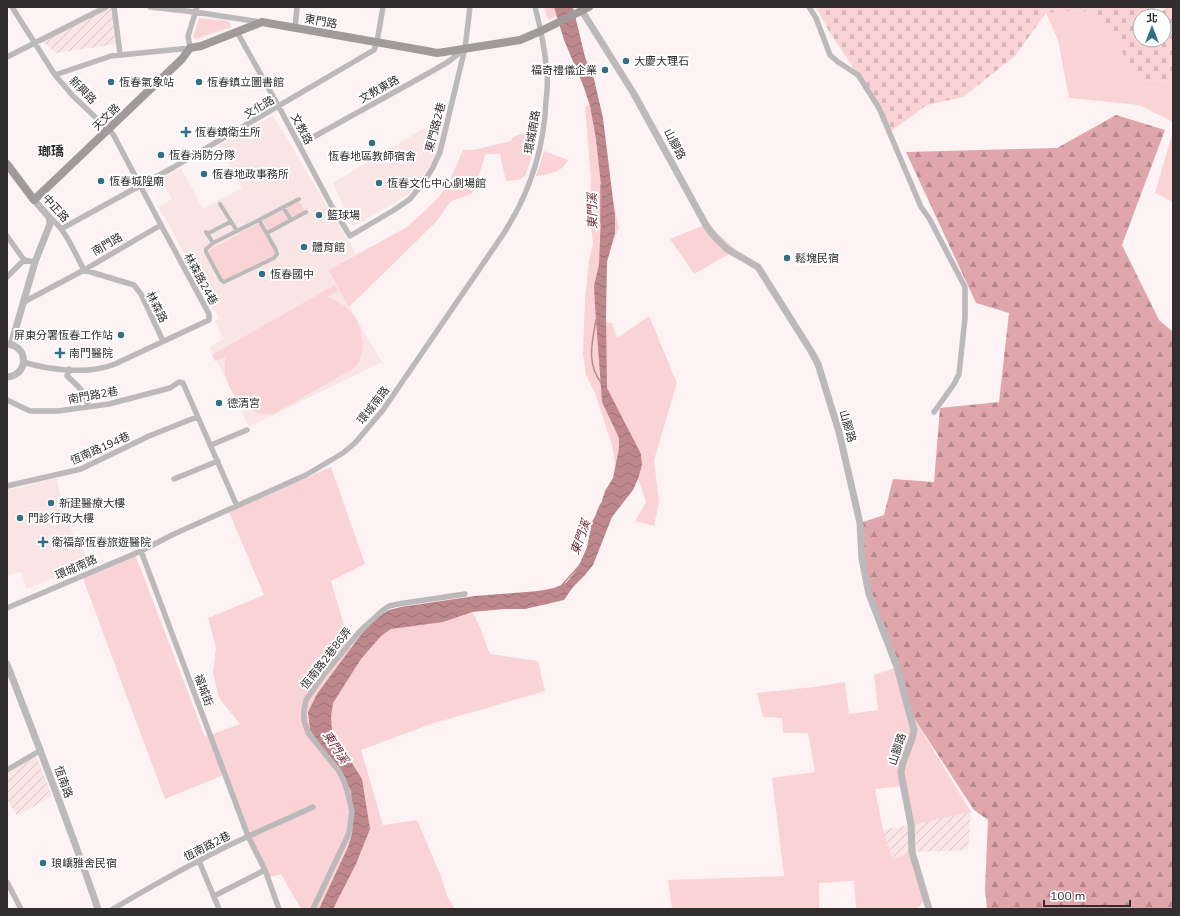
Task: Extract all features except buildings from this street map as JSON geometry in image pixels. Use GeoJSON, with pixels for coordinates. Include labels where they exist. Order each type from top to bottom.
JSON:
{"type":"FeatureCollection","features":[{"type":"Feature","properties":{"kind":"main road","name":"東門路"},"geometry":{"type":"LineString","coordinates":[[262,22],[437,53],[520,40],[541,32],[583,10]]}},
{"type":"Feature","properties":{"kind":"main road"},"geometry":{"type":"LineString","coordinates":[[190,48],[262,22]]}},
{"type":"Feature","properties":{"kind":"main road","name":"天文路"},"geometry":{"type":"LineString","coordinates":[[34,200],[182,59],[190,48]]}},
{"type":"Feature","properties":{"kind":"main road","name":"中正路"},"geometry":{"type":"LineString","coordinates":[[7,164],[34,200]]}},
{"type":"Feature","properties":{"kind":"street","name":"新興路"},"geometry":{"type":"LineString","coordinates":[[12,7],[55,75],[73,96],[113,134],[140,186]]}},
{"type":"Feature","properties":{"kind":"street"},"geometry":{"type":"LineString","coordinates":[[7,57],[106,7]]}},
{"type":"Feature","properties":{"kind":"street"},"geometry":{"type":"LineString","coordinates":[[114,7],[120,54]]}},
{"type":"Feature","properties":{"kind":"street"},"geometry":{"type":"LineString","coordinates":[[150,7],[196,10],[262,22]]}},
{"type":"Feature","properties":{"kind":"street"},"geometry":{"type":"LineString","coordinates":[[295,28],[297,7]]}},
{"type":"Feature","properties":{"kind":"street"},"geometry":{"type":"LineString","coordinates":[[377,42],[383,7]]}},
{"type":"Feature","properties":{"kind":"street","name":"東門路2巷"},"geometry":{"type":"LineString","coordinates":[[350,236],[410,199],[423,183],[440,152],[465,48],[470,7]]}},
{"type":"Feature","properties":{"kind":"street","name":"環城南路"},"geometry":{"type":"LineString","coordinates":[[7,608],[306,475],[330,462],[355,443],[383,410],[513,219],[523,200],[537,160],[544,128],[547,74],[536,7]]}},
{"type":"Feature","properties":{"kind":"street"},"geometry":{"type":"LineString","coordinates":[[810,7],[822,31],[830,55],[858,75],[879,108],[921,207],[929,218],[965,288],[965,318],[959,374],[954,384],[934,412]]}},
{"type":"Feature","properties":{"kind":"street"},"geometry":{"type":"LineString","coordinates":[[55,75],[93,61],[120,54],[190,48],[188,36],[196,10]]}},
{"type":"Feature","properties":{"kind":"street","name":"山腳路"},"geometry":{"type":"LineString","coordinates":[[583,10],[634,94],[707,227],[727,249],[758,266],[818,364],[839,432],[860,523],[862,559],[869,594],[897,667],[914,730],[913,739],[901,766],[901,773],[911,825],[912,852],[929,909]]}},
{"type":"Feature","properties":{"kind":"street","name":"文教路"},"geometry":{"type":"LineString","coordinates":[[237,32],[350,236]]}},
{"type":"Feature","properties":{"kind":"street","name":"文化路"},"geometry":{"type":"LineString","coordinates":[[61,229],[279,107],[374,50],[377,42]]}},
{"type":"Feature","properties":{"kind":"street","name":"文教東路"},"geometry":{"type":"LineString","coordinates":[[299,145],[441,66],[465,48]]}},
{"type":"Feature","properties":{"kind":"street"},"geometry":{"type":"LineString","coordinates":[[140,186],[161,225]]}},
{"type":"Feature","properties":{"kind":"street"},"geometry":{"type":"LineString","coordinates":[[259,220],[277,254],[274,258],[224,282],[221,280],[206,252],[206,249],[213,243],[299,199]]}},
{"type":"Feature","properties":{"kind":"street","name":"中正路"},"geometry":{"type":"LineString","coordinates":[[34,200],[49,217],[56,222],[84,270]]}},
{"type":"Feature","properties":{"kind":"street"},"geometry":{"type":"LineString","coordinates":[[220,204],[236,231]]}},
{"type":"Feature","properties":{"kind":"street"},"geometry":{"type":"LineString","coordinates":[[283,207],[291,220]]}},
{"type":"Feature","properties":{"kind":"street"},"geometry":{"type":"LineString","coordinates":[[267,233],[306,212]]}},
{"type":"Feature","properties":{"kind":"street"},"geometry":{"type":"LineString","coordinates":[[7,376],[13,376],[19,372],[23,362],[20,351],[9,344],[24,302],[35,262],[49,227],[49,217]]}},
{"type":"Feature","properties":{"kind":"street"},"geometry":{"type":"LineString","coordinates":[[213,243],[207,233],[230,222]]}},
{"type":"Feature","properties":{"kind":"street","name":"南門路"},"geometry":{"type":"LineString","coordinates":[[24,302],[84,270],[161,225]]}},
{"type":"Feature","properties":{"kind":"street","name":"林森路24巷"},"geometry":{"type":"LineString","coordinates":[[161,225],[209,314],[209,320],[163,341]]}},
{"type":"Feature","properties":{"kind":"street"},"geometry":{"type":"LineString","coordinates":[[7,236],[24,260],[35,262]]}},
{"type":"Feature","properties":{"kind":"street"},"geometry":{"type":"LineString","coordinates":[[7,277],[24,260]]}},
{"type":"Feature","properties":{"kind":"street","name":"林森路"},"geometry":{"type":"LineString","coordinates":[[84,270],[134,285],[163,341]]}},
{"type":"Feature","properties":{"kind":"street"},"geometry":{"type":"LineString","coordinates":[[23,362],[44,367],[99,370],[163,341]]}},
{"type":"Feature","properties":{"kind":"street"},"geometry":{"type":"LineString","coordinates":[[69,369],[67,376],[81,388],[87,400],[88,407]]}},
{"type":"Feature","properties":{"kind":"street","name":"南門路2巷"},"geometry":{"type":"LineString","coordinates":[[7,400],[24,409],[36,412],[58,411],[133,398],[170,388],[179,382],[182,383],[197,417]]}},
{"type":"Feature","properties":{"kind":"street"},"geometry":{"type":"LineString","coordinates":[[197,417],[211,445],[237,506]]}},
{"type":"Feature","properties":{"kind":"street","name":"恆南路194巷"},"geometry":{"type":"LineString","coordinates":[[7,486],[81,468],[149,436],[197,417]]}},
{"type":"Feature","properties":{"kind":"street"},"geometry":{"type":"LineString","coordinates":[[211,445],[247,430]]}},
{"type":"Feature","properties":{"kind":"street"},"geometry":{"type":"LineString","coordinates":[[174,479],[218,461]]}},
{"type":"Feature","properties":{"kind":"street","name":"福城街"},"geometry":{"type":"LineString","coordinates":[[140,550],[248,836]]}},
{"type":"Feature","properties":{"kind":"street","name":"恆南路2巷86弄"},"geometry":{"type":"LineString","coordinates":[[313,909],[348,833],[352,812],[347,790],[339,771],[308,733],[304,720],[306,700],[326,672],[360,630],[387,607],[465,594]]}},
{"type":"Feature","properties":{"kind":"street","name":"恆南路"},"geometry":{"type":"LineString","coordinates":[[7,664],[98,909]]}},
{"type":"Feature","properties":{"kind":"street"},"geometry":{"type":"LineString","coordinates":[[7,770],[40,750]]}},
{"type":"Feature","properties":{"kind":"street","name":"恆南路2巷"},"geometry":{"type":"LineString","coordinates":[[113,909],[199,861],[248,836],[313,807]]}},
{"type":"Feature","properties":{"kind":"street"},"geometry":{"type":"LineString","coordinates":[[248,836],[265,870],[278,909]]}},
{"type":"Feature","properties":{"kind":"street"},"geometry":{"type":"LineString","coordinates":[[199,861],[219,909]]}},
{"type":"Feature","properties":{"kind":"street"},"geometry":{"type":"LineString","coordinates":[[214,896],[265,870]]}},
{"type":"Feature","properties":{"kind":"street"},"geometry":{"type":"LineString","coordinates":[[7,882],[21,909]]}},
{"type":"Feature","properties":{"kind":"shaded area"},"geometry":{"type":"Polygon","coordinates":[[[112,7],[117,44],[56,53],[42,41],[112,7]]]}},
{"type":"Feature","properties":{"kind":"shaded area","name":"恆春國中"},"geometry":{"type":"Polygon","coordinates":[[[273,115],[356,254],[328,270],[382,362],[249,427],[210,347],[223,339],[215,321],[219,318],[213,310],[169,225],[158,207],[172,199],[161,179],[181,168],[203,209],[242,188],[219,145],[273,115]]]}},
{"type":"Feature","properties":{"kind":"shaded area"},"geometry":{"type":"Polygon","coordinates":[[[444,116],[438,150],[427,171],[408,195],[352,227],[333,183],[444,116]]]}},
{"type":"Feature","properties":{"kind":"shaded area","name":"衛福部恆春旅遊醫院"},"geometry":{"type":"Polygon","coordinates":[[[57,478],[65,519],[91,564],[26,589],[22,572],[7,575],[7,490],[57,478]]]}},
{"type":"Feature","properties":{"kind":"shaded area"},"geometry":{"type":"Polygon","coordinates":[[[36,756],[52,796],[17,816],[7,799],[7,771],[36,756]]]}},
{"type":"Feature","properties":{"kind":"shaded area"},"geometry":{"type":"Polygon","coordinates":[[[971,812],[968,850],[912,852],[892,860],[883,830],[971,812]]]}},
{"type":"Feature","properties":{"kind":"green space"},"geometry":{"type":"Polygon","coordinates":[[[544,7],[575,7],[549,20],[544,7]]]}},
{"type":"Feature","properties":{"kind":"green space"},"geometry":{"type":"Polygon","coordinates":[[[816,7],[1154,7],[1132,8],[1132,48],[1172,48],[1172,8],[1165,8],[1173,7],[1173,80],[1137,81],[1113,34],[1083,10],[1046,13],[1015,56],[963,97],[927,105],[890,132],[871,96],[829,31],[816,7]]]}},
{"type":"Feature","properties":{"kind":"green space"},"geometry":{"type":"Polygon","coordinates":[[[1083,10],[1113,34],[1137,81],[1173,80],[1173,122],[1139,105],[1069,98],[1058,40],[1046,13],[1083,10]]]}},
{"type":"Feature","properties":{"kind":"green space"},"geometry":{"type":"Polygon","coordinates":[[[199,18],[229,21],[231,27],[196,39],[193,37],[199,18]]]}},
{"type":"Feature","properties":{"kind":"green space"},"geometry":{"type":"Polygon","coordinates":[[[597,101],[610,184],[619,228],[608,255],[596,321],[612,323],[617,338],[649,316],[677,383],[654,460],[659,502],[654,526],[635,521],[646,502],[635,469],[616,469],[612,445],[595,393],[586,375],[583,354],[585,299],[589,260],[593,244],[590,216],[591,180],[585,107],[597,101]]]}},
{"type":"Feature","properties":{"kind":"green space"},"geometry":{"type":"Polygon","coordinates":[[[1116,115],[1165,130],[1122,245],[1159,320],[1173,332],[1173,909],[987,909],[985,889],[988,820],[974,810],[912,715],[869,594],[860,523],[884,515],[893,479],[934,482],[940,408],[999,402],[1009,313],[976,303],[906,152],[1057,148],[1116,115]]]}},
{"type":"Feature","properties":{"kind":"green space"},"geometry":{"type":"Polygon","coordinates":[[[535,129],[538,132],[531,160],[525,176],[518,180],[506,181],[500,154],[486,154],[472,194],[451,201],[436,222],[349,307],[328,270],[405,228],[415,220],[447,187],[463,150],[474,150],[511,141],[513,137],[535,129]]]}},
{"type":"Feature","properties":{"kind":"green space"},"geometry":{"type":"Polygon","coordinates":[[[1173,131],[1173,202],[1155,193],[1173,131]]]}},
{"type":"Feature","properties":{"kind":"green space"},"geometry":{"type":"Polygon","coordinates":[[[544,151],[568,160],[563,167],[555,172],[536,176],[544,151]]]}},
{"type":"Feature","properties":{"kind":"green space"},"geometry":{"type":"Polygon","coordinates":[[[299,201],[305,211],[291,218],[286,208],[299,201]]]}},
{"type":"Feature","properties":{"kind":"green space"},"geometry":{"type":"Polygon","coordinates":[[[283,210],[288,219],[268,230],[263,221],[283,210]]]}},
{"type":"Feature","properties":{"kind":"green space"},"geometry":{"type":"Polygon","coordinates":[[[709,223],[716,232],[736,250],[694,274],[670,239],[709,223]]]}},
{"type":"Feature","properties":{"kind":"green space"},"geometry":{"type":"Polygon","coordinates":[[[257,224],[261,226],[274,251],[274,255],[224,280],[208,251],[257,224]]]}},
{"type":"Feature","properties":{"kind":"green space"},"geometry":{"type":"Polygon","coordinates":[[[335,285],[338,291],[327,297],[340,303],[351,312],[355,317],[361,331],[363,346],[362,353],[356,366],[350,371],[273,414],[255,411],[243,405],[233,393],[226,378],[225,363],[227,356],[215,361],[212,355],[335,285]]]}},
{"type":"Feature","properties":{"kind":"green space"},"geometry":{"type":"Polygon","coordinates":[[[331,467],[365,564],[331,581],[353,656],[372,632],[467,601],[479,625],[490,654],[538,661],[545,691],[431,724],[361,750],[383,825],[417,820],[441,876],[447,896],[455,909],[301,909],[281,874],[267,878],[226,774],[165,799],[82,576],[135,554],[205,737],[240,724],[219,698],[213,673],[216,648],[208,618],[264,595],[229,512],[331,467]]]}},
{"type":"Feature","properties":{"kind":"green space"},"geometry":{"type":"Polygon","coordinates":[[[897,667],[912,715],[971,812],[911,825],[903,786],[875,789],[883,830],[892,859],[912,852],[927,898],[917,909],[856,909],[854,881],[819,883],[819,909],[672,909],[668,880],[784,876],[772,778],[815,772],[808,733],[783,733],[782,718],[763,717],[757,693],[845,682],[849,714],[878,710],[874,675],[897,667]]]}},
{"type":"Feature","properties":{"kind":"water"},"geometry":{"type":"Polygon","coordinates":[[[554,7],[573,7],[585,57],[594,79],[603,118],[615,216],[615,233],[607,262],[607,388],[641,454],[642,465],[633,490],[612,517],[593,565],[573,587],[564,600],[525,609],[472,612],[443,622],[391,629],[381,636],[361,659],[333,703],[331,717],[332,732],[362,779],[370,829],[356,864],[333,909],[319,909],[348,847],[352,834],[353,819],[351,791],[310,730],[308,712],[317,694],[362,633],[380,615],[389,610],[475,596],[538,591],[554,588],[566,583],[575,572],[586,552],[592,522],[600,507],[605,491],[613,478],[619,448],[619,438],[602,402],[595,306],[594,286],[599,264],[602,194],[596,139],[590,106],[564,40],[554,7]]]}},
{"type":"Feature","properties":{"kind":"waterway","name":"東門溪"},"geometry":{"type":"LineString","coordinates":[[601,185],[601,223]]}},
{"type":"Feature","properties":{"kind":"waterway","name":"東門溪"},"geometry":{"type":"LineString","coordinates":[[596,320],[592,345],[592,361],[597,376],[602,384]]}},
{"type":"Feature","properties":{"kind":"waterway","name":"東門溪"},"geometry":{"type":"LineString","coordinates":[[597,513],[601,504]]}},
{"type":"Feature","properties":{"kind":"waterway","name":"東門溪"},"geometry":{"type":"LineString","coordinates":[[582,560],[587,549]]}},
{"type":"Feature","properties":{"kind":"waterway","name":"東門溪"},"geometry":{"type":"LineString","coordinates":[[562,585],[578,567]]}},
{"type":"Feature","properties":{"kind":"place","name":"大慶大理石"},"geometry":{"type":"Point","coordinates":[626,61]}},
{"type":"Feature","properties":{"kind":"place","name":"福奇禮儀企業"},"geometry":{"type":"Point","coordinates":[605,70]}},
{"type":"Feature","properties":{"kind":"place","name":"恆春氣象站"},"geometry":{"type":"Point","coordinates":[111,82]}},
{"type":"Feature","properties":{"kind":"place","name":"恆春鎮立圖書館"},"geometry":{"type":"Point","coordinates":[199,82]}},
{"type":"Feature","properties":{"kind":"place","name":"恆春鎮衛生所"},"geometry":{"type":"Point","coordinates":[186,132]}},
{"type":"Feature","properties":{"kind":"place","name":"恆春地區教師宿舍"},"geometry":{"type":"Point","coordinates":[372,143]}},
{"type":"Feature","properties":{"kind":"place","name":"恆春消防分隊"},"geometry":{"type":"Point","coordinates":[161,155]}},
{"type":"Feature","properties":{"kind":"place","name":"恆春地政事務所"},"geometry":{"type":"Point","coordinates":[204,174]}},
{"type":"Feature","properties":{"kind":"place","name":"恆春城隍廟"},"geometry":{"type":"Point","coordinates":[101,181]}},
{"type":"Feature","properties":{"kind":"place","name":"恆春文化中心劇場館"},"geometry":{"type":"Point","coordinates":[379,183]}},
{"type":"Feature","properties":{"kind":"place","name":"籃球場"},"geometry":{"type":"Point","coordinates":[319,215]}},
{"type":"Feature","properties":{"kind":"place","name":"體育館"},"geometry":{"type":"Point","coordinates":[304,247]}},
{"type":"Feature","properties":{"kind":"place","name":"鬆塊民宿"},"geometry":{"type":"Point","coordinates":[787,258]}},
{"type":"Feature","properties":{"kind":"place","name":"恆春國中"},"geometry":{"type":"Point","coordinates":[262,274]}},
{"type":"Feature","properties":{"kind":"place","name":"屏東分署恆春工作站"},"geometry":{"type":"Point","coordinates":[121,335]}},
{"type":"Feature","properties":{"kind":"place","name":"南門醫院"},"geometry":{"type":"Point","coordinates":[60,353]}},
{"type":"Feature","properties":{"kind":"place","name":"德清宮"},"geometry":{"type":"Point","coordinates":[219,403]}},
{"type":"Feature","properties":{"kind":"place","name":"新建醫療大樓"},"geometry":{"type":"Point","coordinates":[51,503]}},
{"type":"Feature","properties":{"kind":"place","name":"門診行政大樓"},"geometry":{"type":"Point","coordinates":[20,518]}},
{"type":"Feature","properties":{"kind":"place","name":"衛福部恆春旅遊醫院"},"geometry":{"type":"Point","coordinates":[43,542]}},
{"type":"Feature","properties":{"kind":"place","name":"琅嶠雅舍民宿"},"geometry":{"type":"Point","coordinates":[43,863]}},
{"type":"Feature","properties":{"kind":"district","name":"瑯𤩝"},"geometry":{"type":"Point","coordinates":[51,151]}}]}
